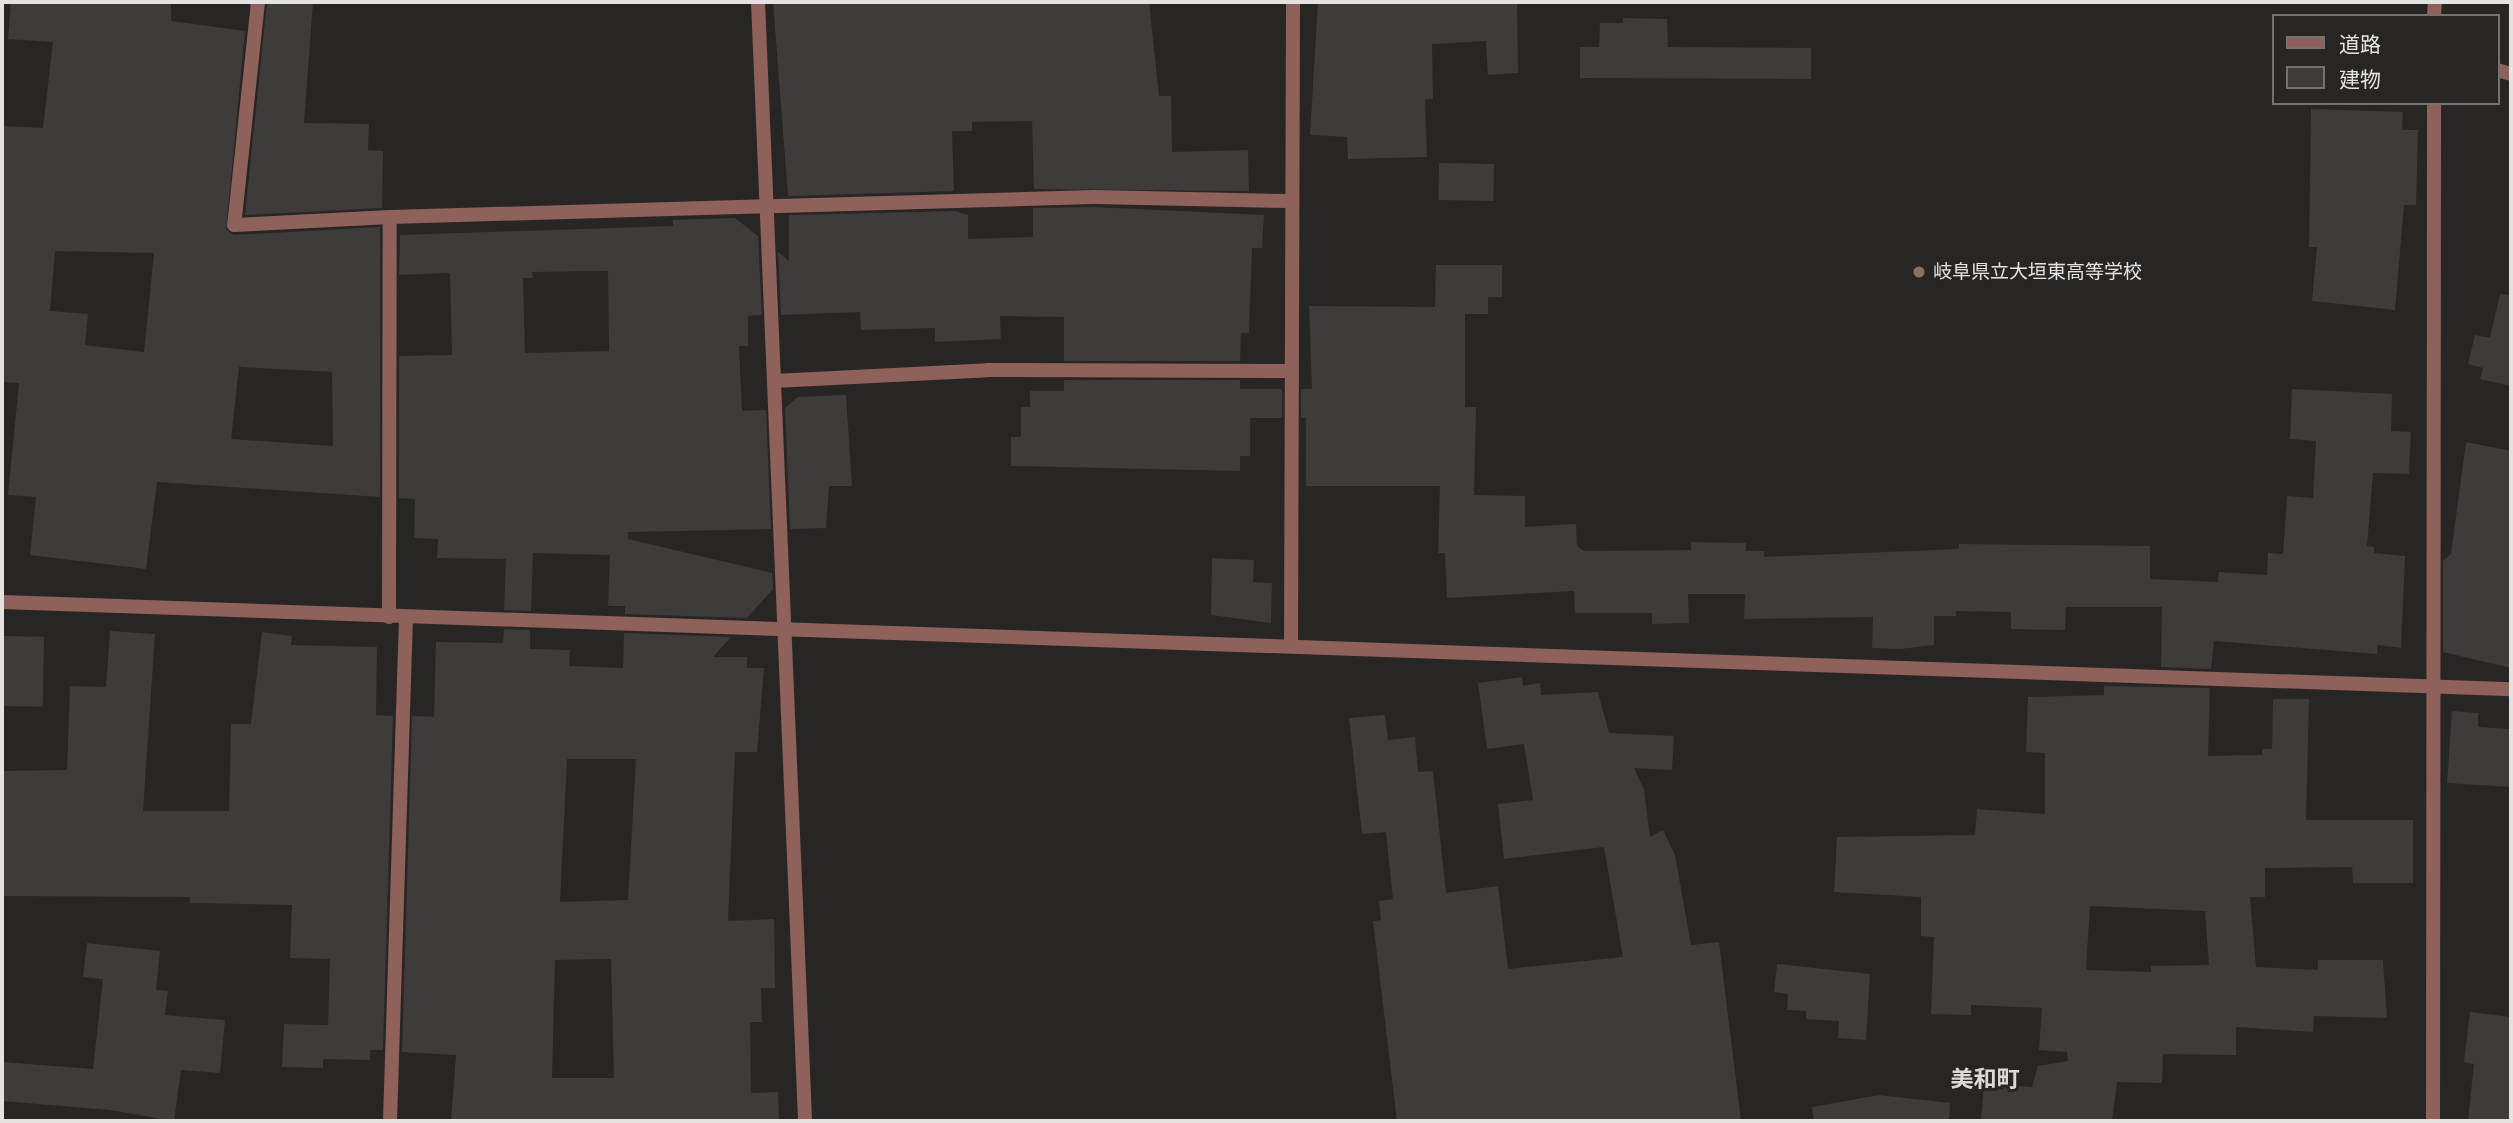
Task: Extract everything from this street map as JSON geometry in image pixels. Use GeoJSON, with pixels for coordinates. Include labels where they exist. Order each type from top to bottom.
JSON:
{"type":"FeatureCollection","features":[{"type":"Feature","properties":{"kind":"street"},"geometry":{"type":"LineString","coordinates":[[258,2],[234,225],[766,204],[1094,197],[1290,201]]}},
{"type":"Feature","properties":{"kind":"street"},"geometry":{"type":"LineString","coordinates":[[758,2],[805,1121]]}},
{"type":"Feature","properties":{"kind":"street"},"geometry":{"type":"LineString","coordinates":[[1291,646],[1288,371],[1293,2]]}},
{"type":"Feature","properties":{"kind":"street"},"geometry":{"type":"LineString","coordinates":[[2433,1121],[2434,105]]}},
{"type":"Feature","properties":{"kind":"street"},"geometry":{"type":"LineString","coordinates":[[389,617],[390,217]]}},
{"type":"Feature","properties":{"kind":"street"},"geometry":{"type":"LineString","coordinates":[[774,381],[988,370],[1288,371]]}},
{"type":"Feature","properties":{"kind":"street"},"geometry":{"type":"LineString","coordinates":[[2,602],[783,632],[1291,646],[2511,689]]}},
{"type":"Feature","properties":{"kind":"street"},"geometry":{"type":"LineString","coordinates":[[390,1121],[406,618]]}},
{"type":"Feature","properties":{"kind":"building"},"geometry":{"type":"Polygon","coordinates":[[[11,2],[171,2],[171,21],[245,31],[226,230],[234,235],[380,227],[380,497],[157,482],[146,569],[30,555],[36,497],[8,495],[19,383],[2,382],[2,126],[43,128],[53,42],[8,39],[11,2]],[[55,251],[50,311],[88,314],[85,345],[144,352],[154,253],[55,251]],[[239,367],[231,439],[333,446],[332,372],[239,367]]]}},
{"type":"Feature","properties":{"kind":"building"},"geometry":{"type":"Polygon","coordinates":[[[267,2],[313,2],[304,123],[369,124],[368,150],[383,151],[382,208],[245,215],[267,2]]]}},
{"type":"Feature","properties":{"kind":"building"},"geometry":{"type":"Polygon","coordinates":[[[773,2],[1149,2],[1159,96],[1171,96],[1172,152],[1248,150],[1249,191],[1034,189],[1032,121],[972,122],[972,131],[952,131],[954,191],[788,196],[773,2]]]}},
{"type":"Feature","properties":{"kind":"building"},"geometry":{"type":"Polygon","coordinates":[[[1318,2],[1517,2],[1518,73],[1488,75],[1486,41],[1432,44],[1433,99],[1425,99],[1427,157],[1348,159],[1347,137],[1310,135],[1318,2]]]}},
{"type":"Feature","properties":{"kind":"building"},"geometry":{"type":"Polygon","coordinates":[[[1623,18],[1667,19],[1668,47],[1811,48],[1811,79],[1580,78],[1580,47],[1599,47],[1600,23],[1623,23],[1623,18]]]}},
{"type":"Feature","properties":{"kind":"building"},"geometry":{"type":"Polygon","coordinates":[[[2311,109],[2403,112],[2402,130],[2418,130],[2416,205],[2404,205],[2395,310],[2312,301],[2317,247],[2309,247],[2311,109]]]}},
{"type":"Feature","properties":{"kind":"building"},"geometry":{"type":"Polygon","coordinates":[[[1439,163],[1494,164],[1493,201],[1438,200],[1439,163]]]}},
{"type":"Feature","properties":{"kind":"building"},"geometry":{"type":"Polygon","coordinates":[[[1094,207],[1264,215],[1262,248],[1252,248],[1249,333],[1241,333],[1240,361],[1064,361],[1064,317],[1000,316],[1001,339],[935,342],[935,328],[861,330],[860,312],[781,315],[778,252],[789,261],[789,215],[955,211],[968,215],[968,239],[1033,237],[1033,208],[1094,207]]]}},
{"type":"Feature","properties":{"kind":"building"},"geometry":{"type":"Polygon","coordinates":[[[735,218],[758,236],[762,315],[748,316],[748,346],[739,346],[742,411],[766,410],[771,529],[628,532],[628,539],[772,573],[773,589],[747,618],[625,614],[625,606],[608,606],[610,555],[533,553],[531,611],[504,610],[506,559],[437,558],[438,539],[414,538],[415,499],[399,498],[399,356],[452,355],[450,273],[399,275],[400,235],[673,226],[673,220],[735,218]],[[608,271],[532,272],[533,278],[523,278],[525,353],[609,351],[608,271]]]}},
{"type":"Feature","properties":{"kind":"building"},"geometry":{"type":"Polygon","coordinates":[[[1436,265],[1502,265],[1502,297],[1488,297],[1488,314],[1465,314],[1465,407],[1476,407],[1474,495],[1525,496],[1525,527],[1576,524],[1577,546],[1584,551],[1691,550],[1691,542],[1746,543],[1746,551],[1764,551],[1764,557],[1959,549],[1959,544],[2150,546],[2150,579],[2218,582],[2219,572],[2267,575],[2268,553],[2283,554],[2287,496],[2313,498],[2316,441],[2290,439],[2292,389],[2392,394],[2391,431],[2411,432],[2409,474],[2373,473],[2367,546],[2374,547],[2374,553],[2405,556],[2401,648],[2378,645],[2377,654],[2214,641],[2211,669],[2161,667],[2162,607],[2066,607],[2065,630],[2011,629],[2011,612],[1956,611],[1956,616],[1934,616],[1934,645],[1900,649],[1872,648],[1873,617],[1744,619],[1745,594],[1688,594],[1689,623],[1652,624],[1652,613],[1575,613],[1574,591],[1447,598],[1445,553],[1438,553],[1440,486],[1306,486],[1306,418],[1301,418],[1301,389],[1312,389],[1309,306],[1435,307],[1436,265]]]}},
{"type":"Feature","properties":{"kind":"building"},"geometry":{"type":"Polygon","coordinates":[[[2500,294],[2511,295],[2511,386],[2480,379],[2483,368],[2468,364],[2475,335],[2490,338],[2500,294]]]}},
{"type":"Feature","properties":{"kind":"building"},"geometry":{"type":"Polygon","coordinates":[[[1064,380],[1240,380],[1240,389],[1282,389],[1282,418],[1250,418],[1250,456],[1240,456],[1240,471],[1011,466],[1011,437],[1021,437],[1021,407],[1030,407],[1030,391],[1064,391],[1064,380]]]}},
{"type":"Feature","properties":{"kind":"building"},"geometry":{"type":"Polygon","coordinates":[[[846,395],[852,486],[829,486],[826,528],[790,529],[785,408],[798,397],[846,395]]]}},
{"type":"Feature","properties":{"kind":"building"},"geometry":{"type":"Polygon","coordinates":[[[2466,442],[2511,451],[2511,668],[2443,652],[2443,561],[2451,554],[2466,442]]]}},
{"type":"Feature","properties":{"kind":"building"},"geometry":{"type":"Polygon","coordinates":[[[1212,558],[1254,560],[1253,582],[1272,583],[1271,623],[1211,615],[1212,558]]]}},
{"type":"Feature","properties":{"kind":"building"},"geometry":{"type":"Polygon","coordinates":[[[504,629],[530,630],[530,649],[570,650],[569,666],[623,668],[624,633],[731,637],[713,657],[747,657],[747,668],[764,668],[757,752],[735,752],[728,921],[774,919],[775,988],[761,988],[762,1022],[750,1022],[751,1093],[778,1092],[779,1121],[451,1121],[456,1055],[402,1052],[412,716],[434,717],[436,642],[503,643],[504,629]],[[567,759],[560,902],[628,900],[636,759],[567,759]],[[611,959],[555,960],[552,1078],[614,1078],[611,959]]]}},
{"type":"Feature","properties":{"kind":"building"},"geometry":{"type":"Polygon","coordinates":[[[110,631],[155,634],[143,811],[229,811],[231,724],[251,724],[262,632],[292,636],[291,645],[377,647],[376,715],[393,716],[383,1050],[370,1050],[370,1060],[323,1059],[323,1068],[282,1067],[284,1024],[328,1025],[330,959],[290,958],[292,905],[190,903],[190,897],[2,896],[2,771],[67,770],[70,686],[106,687],[110,631]]]}},
{"type":"Feature","properties":{"kind":"building"},"geometry":{"type":"Polygon","coordinates":[[[2,636],[44,637],[43,707],[2,706],[2,636]]]}},
{"type":"Feature","properties":{"kind":"building"},"geometry":{"type":"Polygon","coordinates":[[[1522,677],[1523,686],[1540,683],[1541,695],[1598,692],[1609,733],[1674,736],[1672,770],[1634,768],[1644,790],[1650,837],[1663,830],[1675,855],[1691,945],[1719,942],[1741,1121],[1397,1121],[1373,921],[1381,920],[1379,901],[1393,899],[1386,832],[1362,834],[1349,718],[1385,715],[1388,740],[1415,737],[1418,772],[1433,771],[1446,893],[1498,886],[1508,969],[1623,957],[1604,847],[1504,859],[1498,804],[1533,800],[1524,744],[1487,749],[1478,683],[1522,677]]]}},
{"type":"Feature","properties":{"kind":"building"},"geometry":{"type":"Polygon","coordinates":[[[2104,686],[2210,688],[2208,756],[2262,755],[2262,749],[2272,749],[2273,699],[2309,699],[2306,820],[2413,820],[2413,883],[2353,883],[2352,867],[2265,868],[2265,897],[2250,897],[2256,967],[2318,970],[2318,960],[2383,960],[2387,1018],[2314,1016],[2313,1032],[2236,1027],[2236,1055],[2163,1054],[2162,1083],[2117,1082],[2112,1121],[1981,1121],[1984,1083],[2032,1087],[2038,1066],[2068,1061],[2067,1052],[2039,1050],[2042,1008],[1971,1005],[1971,1015],[1931,1014],[1934,937],[1921,936],[1921,897],[1834,892],[1837,837],[1975,835],[1977,809],[2045,814],[2045,753],[2026,752],[2028,697],[2104,695],[2104,686]],[[2090,906],[2086,970],[2151,972],[2151,966],[2209,965],[2205,911],[2090,906]]]}},
{"type":"Feature","properties":{"kind":"building"},"geometry":{"type":"Polygon","coordinates":[[[2452,711],[2478,713],[2478,727],[2511,729],[2511,787],[2447,783],[2452,711]]]}},
{"type":"Feature","properties":{"kind":"building"},"geometry":{"type":"Polygon","coordinates":[[[87,943],[160,951],[156,990],[168,991],[165,1015],[225,1020],[220,1073],[181,1070],[174,1121],[110,1110],[2,1101],[2,1062],[93,1069],[103,979],[83,977],[87,943]]]}},
{"type":"Feature","properties":{"kind":"building"},"geometry":{"type":"Polygon","coordinates":[[[1777,964],[1870,974],[1866,1040],[1838,1038],[1839,1021],[1806,1019],[1806,1011],[1787,1010],[1788,994],[1774,992],[1777,964]]]}},
{"type":"Feature","properties":{"kind":"building"},"geometry":{"type":"Polygon","coordinates":[[[2470,1012],[2511,1017],[2511,1121],[2468,1121],[2474,1064],[2464,1062],[2470,1012]]]}},
{"type":"Feature","properties":{"kind":"building"},"geometry":{"type":"Polygon","coordinates":[[[1879,1095],[1950,1103],[1949,1121],[1814,1121],[1812,1107],[1879,1095]]]}},
{"type":"Feature","properties":{"kind":"place","name":"岐阜県立大垣東高等学校"},"geometry":{"type":"Point","coordinates":[1919,272]}},
{"type":"Feature","properties":{"kind":"district","name":"美和町"},"geometry":{"type":"Point","coordinates":[1985,1078]}}]}
